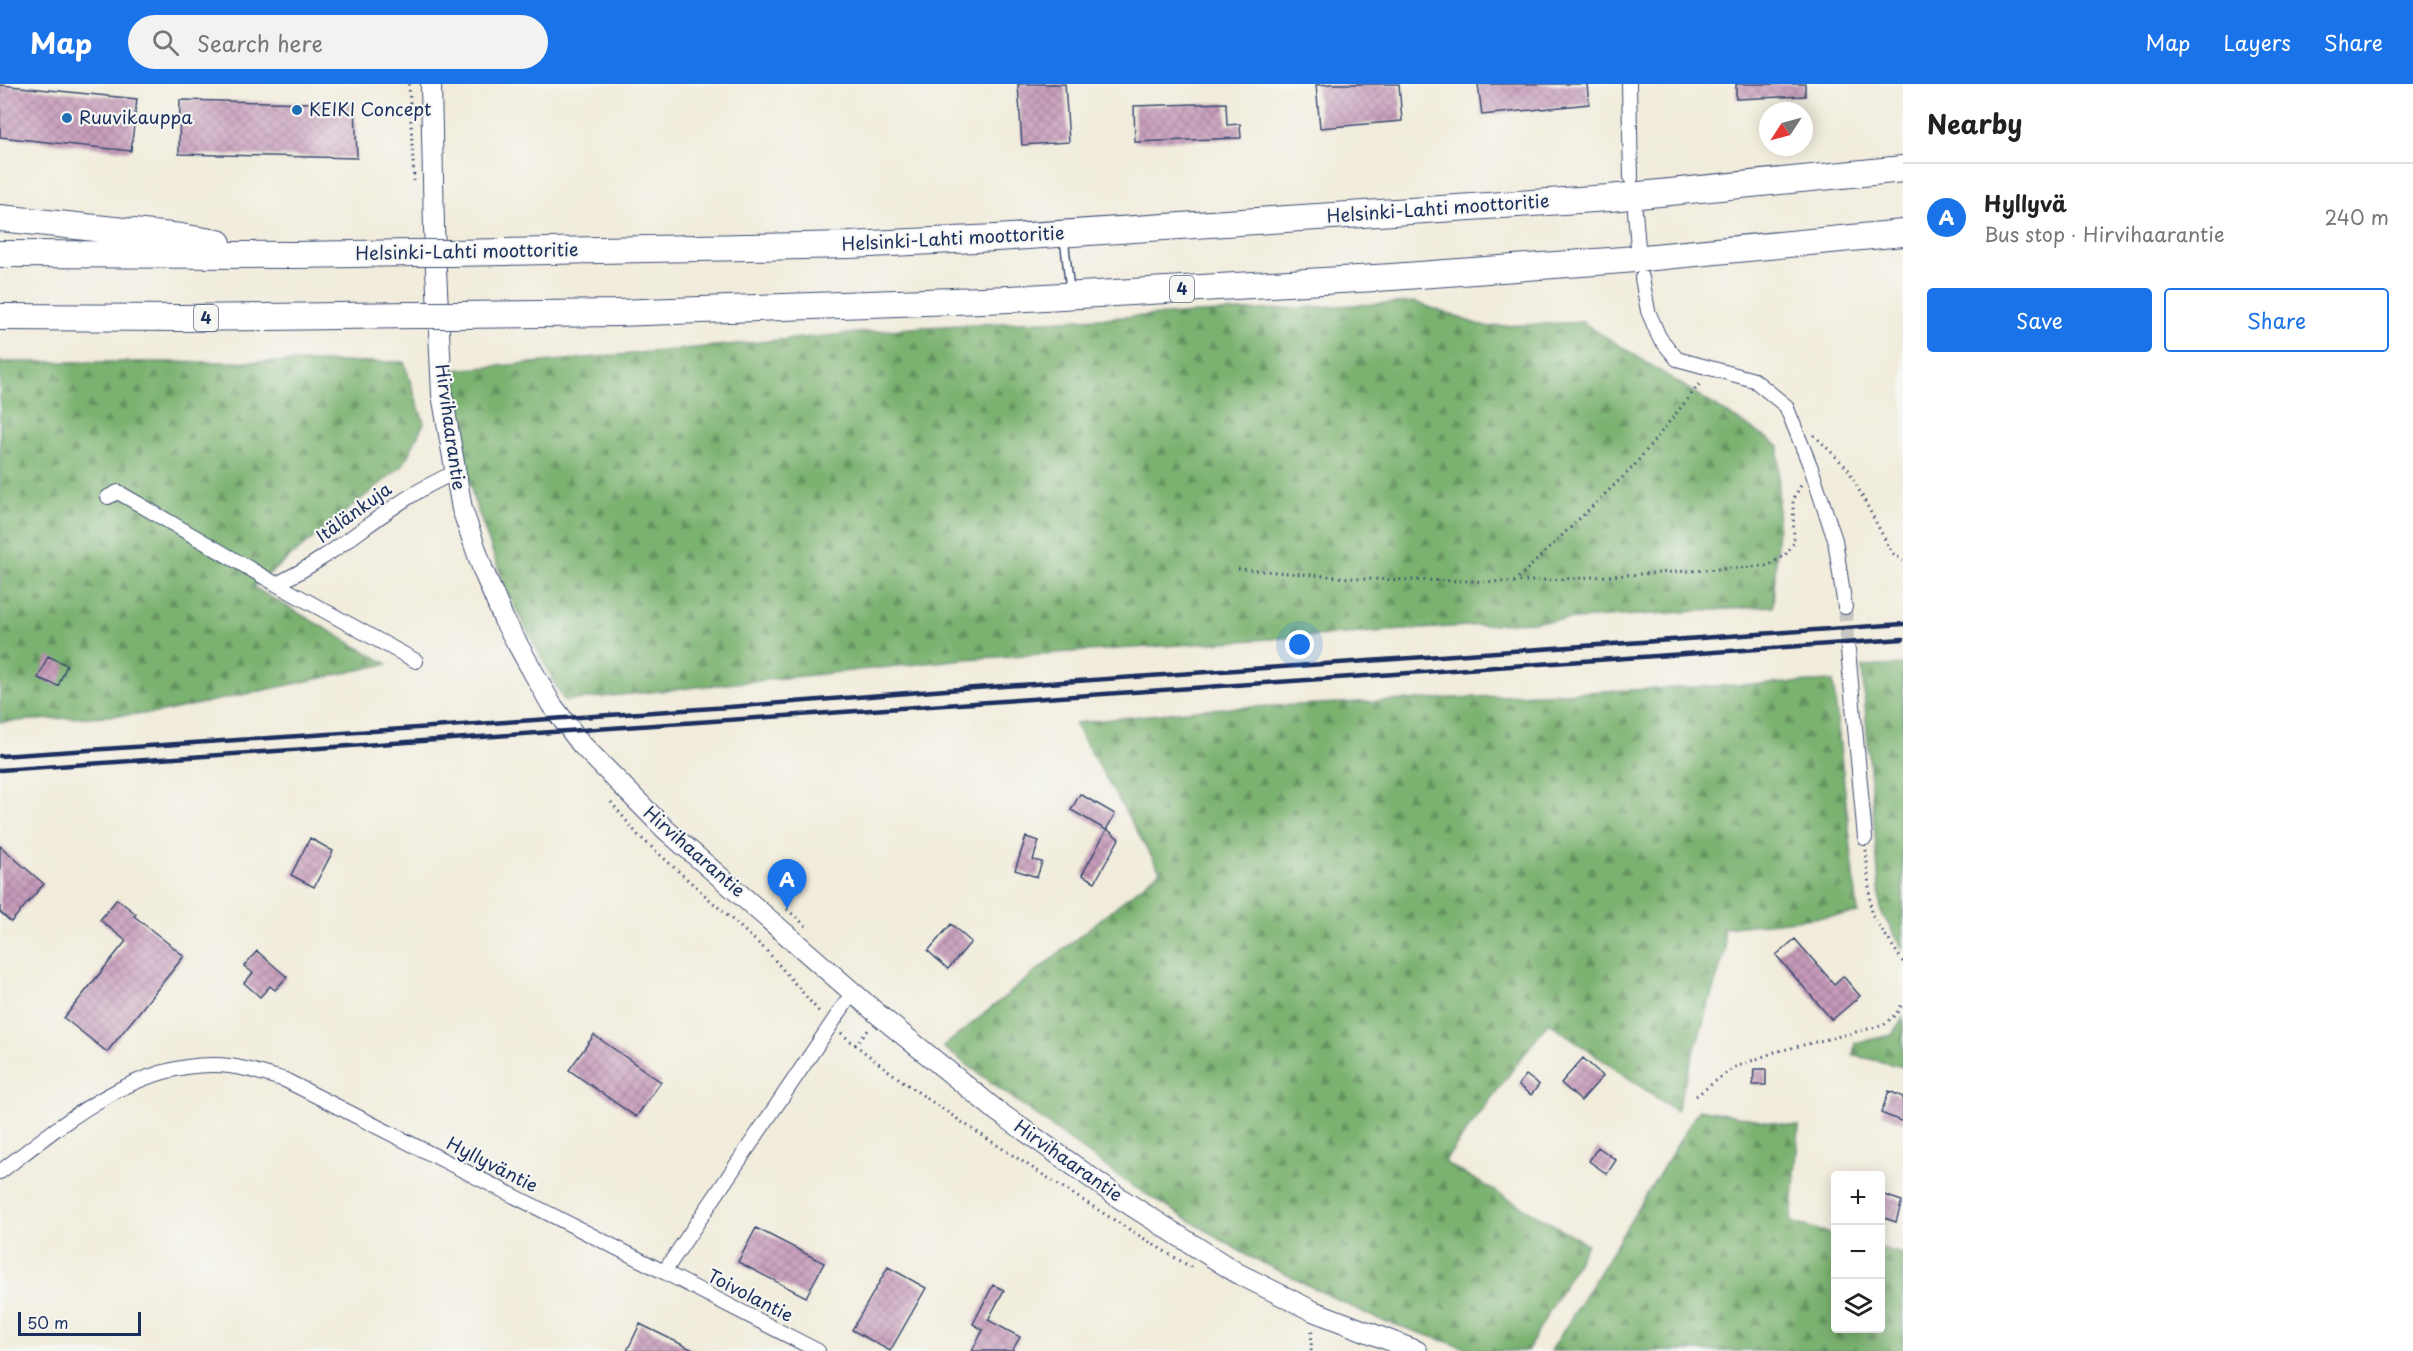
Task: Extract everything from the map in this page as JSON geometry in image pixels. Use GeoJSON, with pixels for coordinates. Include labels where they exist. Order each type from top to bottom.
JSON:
{"type":"FeatureCollection","features":[{"type":"Feature","properties":{"kind":"highway","name":"Helsinki-Lahti moottoritie"},"geometry":{"type":"LineString","coordinates":[[0,254],[295,255],[849,245],[1609,198],[1903,169]]}},
{"type":"Feature","properties":{"kind":"highway"},"geometry":{"type":"LineString","coordinates":[[0,218],[181,237],[295,255]]}},
{"type":"Feature","properties":{"kind":"highway","name":"4"},"geometry":{"type":"LineString","coordinates":[[0,317],[181,318],[617,313],[1071,295],[1380,278],[1600,262],[1903,233]]}},
{"type":"Feature","properties":{"kind":"street","name":"Hirvihaarantie"},"geometry":{"type":"LineString","coordinates":[[431,84],[434,228],[442,394],[454,473],[469,529],[504,620],[551,704],[582,745],[666,830],[853,992],[997,1111],[1121,1199],[1237,1273],[1313,1311],[1417,1351]]}},
{"type":"Feature","properties":{"kind":"street"},"geometry":{"type":"LineString","coordinates":[[1629,84],[1631,178]]}},
{"type":"Feature","properties":{"kind":"street"},"geometry":{"type":"LineString","coordinates":[[1635,211],[1638,247]]}},
{"type":"Feature","properties":{"kind":"street"},"geometry":{"type":"LineString","coordinates":[[1642,278],[1648,311],[1659,337],[1677,359],[1754,380],[1786,405],[1811,468],[1835,540],[1845,607]]}},
{"type":"Feature","properties":{"kind":"street","name":"Itälänkuja"},"geometry":{"type":"LineString","coordinates":[[276,584],[311,567],[409,495],[454,473]]}},
{"type":"Feature","properties":{"kind":"street"},"geometry":{"type":"LineString","coordinates":[[108,497],[117,492],[276,584],[416,661]]}},
{"type":"Feature","properties":{"kind":"street"},"geometry":{"type":"LineString","coordinates":[[1848,650],[1865,838]]}},
{"type":"Feature","properties":{"kind":"street"},"geometry":{"type":"LineString","coordinates":[[664,1272],[853,992]]}},
{"type":"Feature","properties":{"kind":"street","name":"Hyllyväntie"},"geometry":{"type":"LineString","coordinates":[[0,1172],[62,1124],[123,1088],[172,1068],[214,1065],[255,1070],[285,1080],[664,1272]]}},
{"type":"Feature","properties":{"kind":"street","name":"Toivolantie"},"geometry":{"type":"LineString","coordinates":[[664,1272],[818,1351]]}},
{"type":"Feature","properties":{"kind":"lane"},"geometry":{"type":"LineString","coordinates":[[1063,233],[1071,295]]}},
{"type":"Feature","properties":{"kind":"path"},"geometry":{"type":"LineString","coordinates":[[409,84],[412,172],[416,188]]}},
{"type":"Feature","properties":{"kind":"path"},"geometry":{"type":"LineString","coordinates":[[1514,582],[1633,467],[1712,368]]}},
{"type":"Feature","properties":{"kind":"path"},"geometry":{"type":"LineString","coordinates":[[1809,429],[1848,469],[1892,553],[1903,561]]}},
{"type":"Feature","properties":{"kind":"path"},"geometry":{"type":"LineString","coordinates":[[1238,569],[1364,579],[1514,582],[1768,566],[1785,555],[1794,543],[1793,500],[1811,468]]}},
{"type":"Feature","properties":{"kind":"path"},"geometry":{"type":"LineString","coordinates":[[607,796],[638,835],[767,951],[831,1024],[880,1065],[934,1104],[1133,1232],[1203,1274]]}},
{"type":"Feature","properties":{"kind":"path"},"geometry":{"type":"LineString","coordinates":[[1865,838],[1871,913],[1903,962]]}},
{"type":"Feature","properties":{"kind":"path"},"geometry":{"type":"LineString","coordinates":[[1696,1096],[1733,1068],[1775,1052],[1884,1025],[1903,1002]]}},
{"type":"Feature","properties":{"kind":"path"},"geometry":{"type":"LineString","coordinates":[[1304,1327],[1322,1335]]}},
{"type":"Feature","properties":{"kind":"green space"},"geometry":{"type":"Polygon","coordinates":[[[1415,302],[1485,327],[1582,322],[1779,446],[1778,526],[1773,606],[965,659],[564,701],[506,590],[473,497],[455,395],[455,370],[923,327],[1415,302]]]}},
{"type":"Feature","properties":{"kind":"green space"},"geometry":{"type":"Polygon","coordinates":[[[0,362],[404,362],[424,423],[403,465],[253,587],[387,664],[157,713],[0,722],[0,362]]]}},
{"type":"Feature","properties":{"kind":"green space"},"geometry":{"type":"Polygon","coordinates":[[[1903,665],[1903,949],[1881,912],[1862,667],[1903,665]]]}},
{"type":"Feature","properties":{"kind":"green space"},"geometry":{"type":"Polygon","coordinates":[[[1833,681],[1858,913],[1723,928],[1725,951],[1676,1111],[1548,1022],[1444,1162],[1587,1244],[1527,1351],[1475,1351],[1375,1318],[1248,1256],[1128,1183],[943,1047],[1160,871],[1074,723],[1206,709],[1833,681]]]}},
{"type":"Feature","properties":{"kind":"green space"},"geometry":{"type":"Polygon","coordinates":[[[1903,1017],[1903,1067],[1853,1055],[1855,1043],[1892,1035],[1903,1017]]]}},
{"type":"Feature","properties":{"kind":"green space"},"geometry":{"type":"Polygon","coordinates":[[[1699,1109],[1799,1127],[1791,1222],[1831,1234],[1831,1333],[1885,1333],[1885,1249],[1903,1254],[1903,1351],[1551,1351],[1699,1109]]]}},
{"type":"Feature","properties":{"kind":"building"},"geometry":{"type":"Polygon","coordinates":[[[1018,84],[1065,84],[1069,142],[1022,145],[1018,84]]]}},
{"type":"Feature","properties":{"kind":"building"},"geometry":{"type":"Polygon","coordinates":[[[1399,84],[1402,121],[1320,128],[1316,85],[1399,84]]]}},
{"type":"Feature","properties":{"kind":"building"},"geometry":{"type":"Polygon","coordinates":[[[1478,84],[1587,84],[1589,104],[1482,115],[1478,84]]]}},
{"type":"Feature","properties":{"kind":"building"},"geometry":{"type":"Polygon","coordinates":[[[1736,84],[1805,84],[1805,96],[1736,99],[1736,84]]]}},
{"type":"Feature","properties":{"kind":"building","name":"Ruuvikauppa"},"geometry":{"type":"Polygon","coordinates":[[[0,85],[137,99],[131,151],[0,137],[0,85]]]}},
{"type":"Feature","properties":{"kind":"building"},"geometry":{"type":"Polygon","coordinates":[[[180,100],[355,104],[357,158],[179,154],[180,100]]]}},
{"type":"Feature","properties":{"kind":"building"},"geometry":{"type":"Polygon","coordinates":[[[1226,103],[1227,125],[1240,124],[1241,138],[1135,142],[1134,106],[1226,103]]]}},
{"type":"Feature","properties":{"kind":"building"},"geometry":{"type":"Polygon","coordinates":[[[48,656],[67,665],[58,686],[38,678],[48,656]]]}},
{"type":"Feature","properties":{"kind":"building"},"geometry":{"type":"Polygon","coordinates":[[[1080,794],[1115,814],[1106,830],[1071,810],[1080,794]]]}},
{"type":"Feature","properties":{"kind":"building"},"geometry":{"type":"Polygon","coordinates":[[[1107,829],[1119,839],[1095,882],[1082,875],[1107,829]]]}},
{"type":"Feature","properties":{"kind":"building"},"geometry":{"type":"Polygon","coordinates":[[[1026,837],[1039,841],[1033,860],[1042,862],[1037,877],[1015,870],[1026,837]]]}},
{"type":"Feature","properties":{"kind":"building"},"geometry":{"type":"Polygon","coordinates":[[[310,838],[333,851],[314,887],[291,875],[310,838]]]}},
{"type":"Feature","properties":{"kind":"building"},"geometry":{"type":"Polygon","coordinates":[[[0,846],[44,884],[11,922],[0,912],[0,846]]]}},
{"type":"Feature","properties":{"kind":"building"},"geometry":{"type":"Polygon","coordinates":[[[117,899],[136,914],[134,916],[184,956],[107,1052],[64,1018],[126,941],[100,920],[117,899]]]}},
{"type":"Feature","properties":{"kind":"building"},"geometry":{"type":"Polygon","coordinates":[[[951,924],[971,942],[948,969],[928,951],[951,924]]]}},
{"type":"Feature","properties":{"kind":"building"},"geometry":{"type":"Polygon","coordinates":[[[1795,939],[1834,984],[1843,976],[1860,996],[1832,1020],[1776,955],[1795,939]]]}},
{"type":"Feature","properties":{"kind":"building"},"geometry":{"type":"Polygon","coordinates":[[[257,951],[287,977],[275,990],[270,986],[260,997],[244,983],[253,973],[244,966],[257,951]]]}},
{"type":"Feature","properties":{"kind":"building"},"geometry":{"type":"Polygon","coordinates":[[[594,1035],[661,1082],[636,1117],[569,1070],[594,1035]]]}},
{"type":"Feature","properties":{"kind":"building"},"geometry":{"type":"Polygon","coordinates":[[[1583,1058],[1603,1076],[1581,1101],[1561,1083],[1583,1058]]]}},
{"type":"Feature","properties":{"kind":"building"},"geometry":{"type":"Polygon","coordinates":[[[1754,1069],[1766,1069],[1766,1085],[1753,1085],[1754,1069]]]}},
{"type":"Feature","properties":{"kind":"building"},"geometry":{"type":"Polygon","coordinates":[[[1526,1075],[1539,1085],[1531,1095],[1518,1085],[1526,1075]]]}},
{"type":"Feature","properties":{"kind":"building"},"geometry":{"type":"Polygon","coordinates":[[[1889,1091],[1903,1097],[1903,1122],[1881,1113],[1889,1091]]]}},
{"type":"Feature","properties":{"kind":"building"},"geometry":{"type":"Polygon","coordinates":[[[1598,1147],[1616,1160],[1607,1174],[1589,1161],[1598,1147]]]}},
{"type":"Feature","properties":{"kind":"building"},"geometry":{"type":"Polygon","coordinates":[[[1885,1195],[1902,1201],[1896,1222],[1885,1218],[1885,1195]]]}},
{"type":"Feature","properties":{"kind":"building"},"geometry":{"type":"Polygon","coordinates":[[[756,1228],[824,1263],[806,1297],[738,1262],[756,1228]]]}},
{"type":"Feature","properties":{"kind":"building"},"geometry":{"type":"Polygon","coordinates":[[[888,1267],[926,1288],[890,1351],[852,1330],[888,1267]]]}},
{"type":"Feature","properties":{"kind":"building"},"geometry":{"type":"Polygon","coordinates":[[[993,1285],[1004,1290],[988,1320],[1020,1337],[1012,1351],[972,1351],[983,1330],[973,1324],[993,1285]]]}},
{"type":"Feature","properties":{"kind":"building"},"geometry":{"type":"Polygon","coordinates":[[[640,1324],[695,1351],[627,1351],[640,1324]]]}},
{"type":"Feature","properties":{"kind":"tunnel"},"geometry":{"type":"LineString","coordinates":[[1845,607],[1848,650]]}},
{"type":"Feature","properties":{"kind":"railway"},"geometry":{"type":"LineString","coordinates":[[0,756],[1903,624]]}},
{"type":"Feature","properties":{"kind":"railway"},"geometry":{"type":"LineString","coordinates":[[0,770],[1903,639]]}},
{"type":"Feature","properties":{"kind":"place","name":"KEIKI Concept"},"geometry":{"type":"Point","coordinates":[297,110]}},
{"type":"Feature","properties":{"kind":"place","name":"Ruuvikauppa"},"geometry":{"type":"Point","coordinates":[67,118]}},
{"type":"Feature","properties":{"kind":"place","name":"Hyllyvä"},"geometry":{"type":"Point","coordinates":[787,909]}}]}
